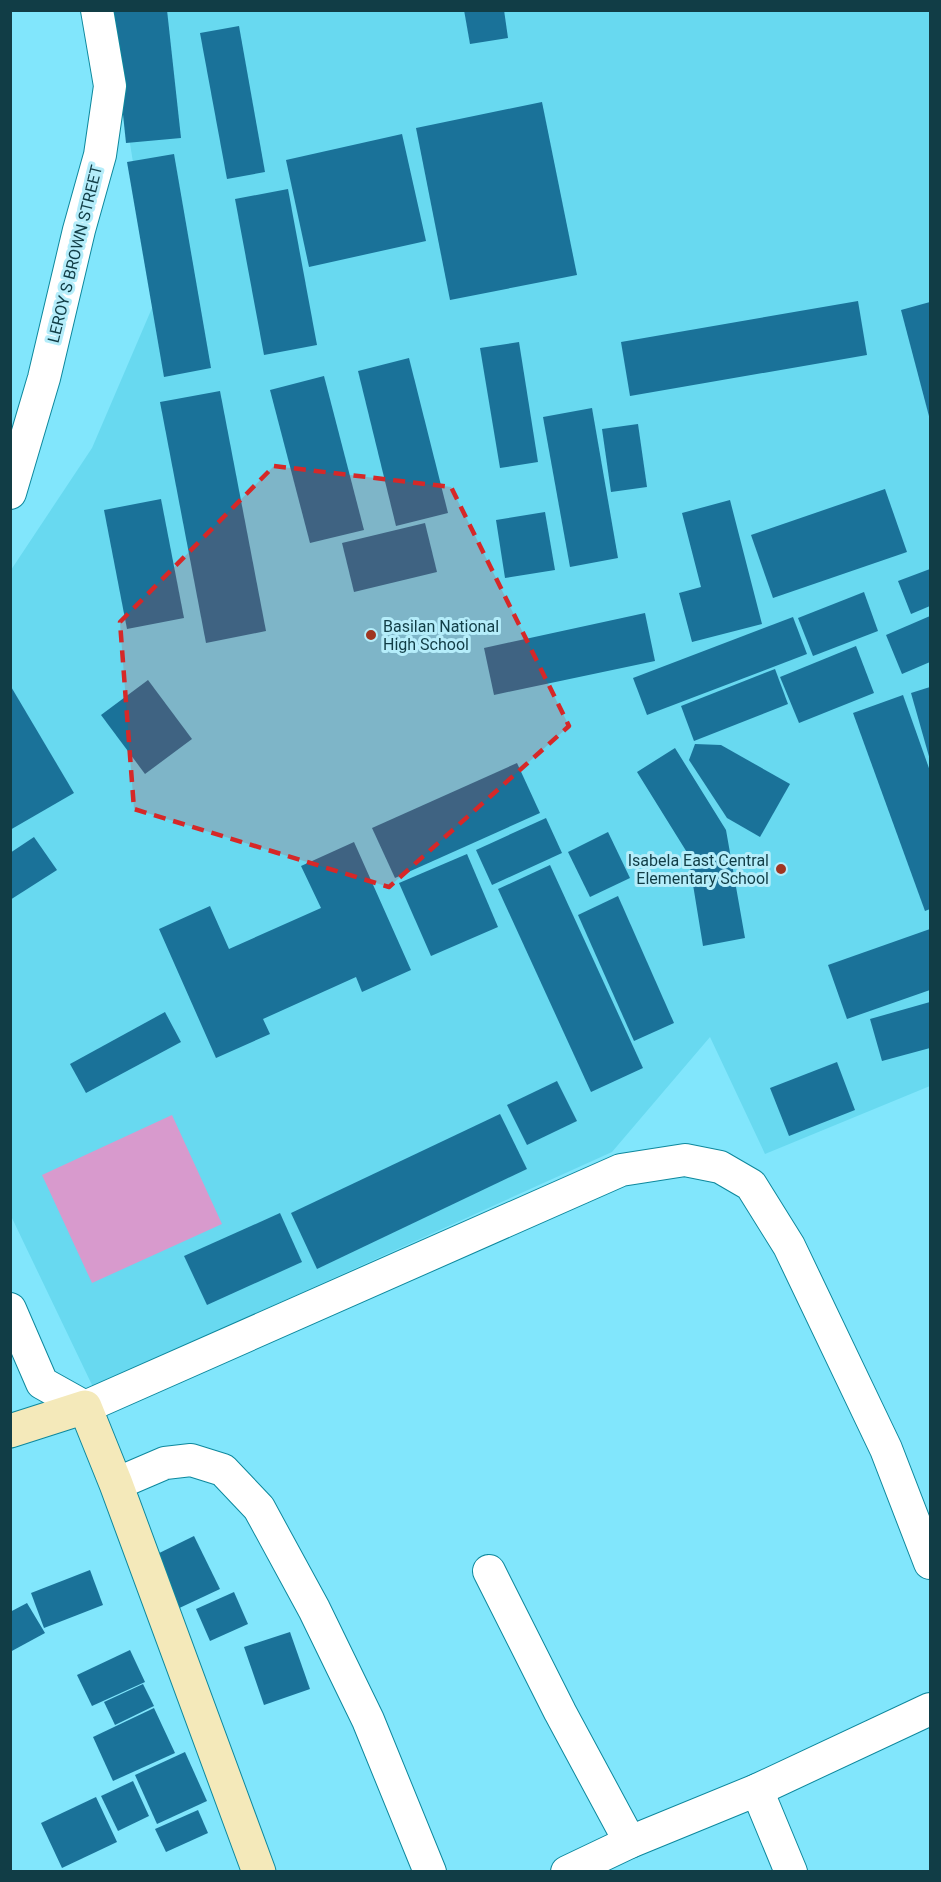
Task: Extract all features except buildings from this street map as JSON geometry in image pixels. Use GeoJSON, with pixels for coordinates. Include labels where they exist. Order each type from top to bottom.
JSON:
{"type":"FeatureCollection","features":[{"type":"Feature","properties":{"kind":"street","name":"LEROY S BROWN STREET"},"geometry":{"type":"LineString","coordinates":[[10,493],[44,378],[79,230],[100,155],[110,87],[97,10]]}},
{"type":"Feature","properties":{"kind":"street"},"geometry":{"type":"LineString","coordinates":[[10,1431],[85,1407],[621,1170],[685,1160],[720,1167],[751,1185],[789,1246],[886,1449],[930,1563]]}},
{"type":"Feature","properties":{"kind":"street"},"geometry":{"type":"LineString","coordinates":[[10,1309],[42,1383],[85,1407],[116,1484],[260,1872]]}},
{"type":"Feature","properties":{"kind":"street"},"geometry":{"type":"LineString","coordinates":[[116,1484],[165,1463],[191,1460],[223,1470],[259,1508],[314,1610],[368,1720],[430,1872]]}},
{"type":"Feature","properties":{"kind":"street"},"geometry":{"type":"LineString","coordinates":[[489,1571],[560,1712],[630,1842]]}},
{"type":"Feature","properties":{"kind":"street"},"geometry":{"type":"LineString","coordinates":[[567,1872],[630,1842],[757,1790],[930,1708]]}},
{"type":"Feature","properties":{"kind":"street"},"geometry":{"type":"LineString","coordinates":[[757,1790],[791,1872]]}},
{"type":"Feature","properties":{"kind":"highlighted area"},"geometry":{"type":"Polygon","coordinates":[[[274,466],[451,487],[569,726],[389,887],[134,809],[120,622],[274,466]]]}},
{"type":"Feature","properties":{"kind":"shaded area","name":"Basilan National High School"},"geometry":{"type":"Polygon","coordinates":[[[109,11],[930,11],[930,1086],[765,1154],[710,1037],[612,1152],[93,1387],[11,1216],[11,570],[92,448],[155,301],[109,11]]]}},
{"type":"Feature","properties":{"kind":"shaded area"},"geometry":{"type":"Polygon","coordinates":[[[172,1115],[222,1224],[92,1283],[42,1175],[172,1115]]]}},
{"type":"Feature","properties":{"kind":"place","name":"Basilan National High School"},"geometry":{"type":"Point","coordinates":[371,635]}},
{"type":"Feature","properties":{"kind":"place","name":"Isabela East Central Elementary School"},"geometry":{"type":"Point","coordinates":[781,869]}}]}
